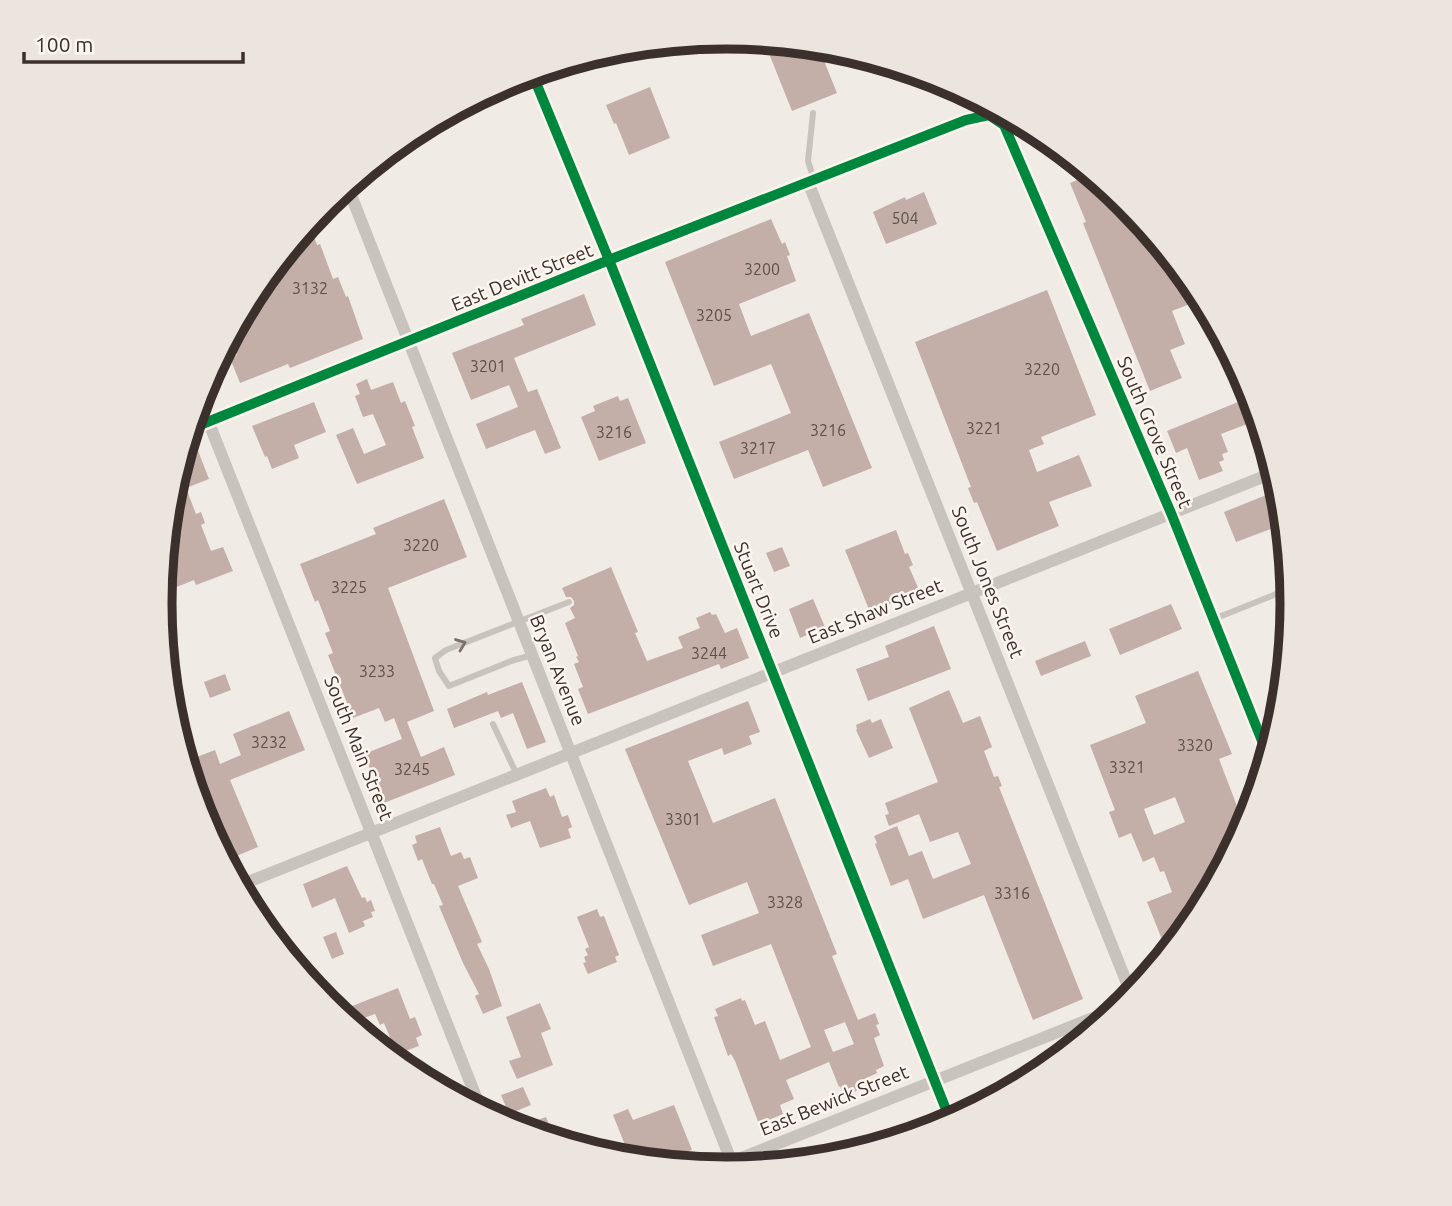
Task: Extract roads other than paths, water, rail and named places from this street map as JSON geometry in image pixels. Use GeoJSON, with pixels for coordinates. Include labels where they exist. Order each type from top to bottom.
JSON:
{"type":"FeatureCollection","features":[{"type":"Feature","properties":{"kind":"street","name":"Stuart Drive"},"geometry":{"type":"LineString","coordinates":[[536,83],[609,260],[947,1111]]}},
{"type":"Feature","properties":{"kind":"street","name":"East Devitt Street"},"geometry":{"type":"LineString","coordinates":[[201,425],[609,260],[966,120],[988,115]]}},
{"type":"Feature","properties":{"kind":"street","name":"East Devitt Street"},"geometry":{"type":"LineString","coordinates":[[993,118],[1004,125]]}},
{"type":"Feature","properties":{"kind":"street","name":"South Grove Street"},"geometry":{"type":"LineString","coordinates":[[1004,125],[1171,513],[1262,741]]}},
{"type":"Feature","properties":{"kind":"street","name":"South Jones Street"},"geometry":{"type":"LineString","coordinates":[[811,181],[1128,985]]}},
{"type":"Feature","properties":{"kind":"street","name":"Bryan Avenue"},"geometry":{"type":"LineString","coordinates":[[351,195],[730,1157]]}},
{"type":"Feature","properties":{"kind":"street","name":"South Main Street"},"geometry":{"type":"LineString","coordinates":[[205,413],[476,1098]]}},
{"type":"Feature","properties":{"kind":"street","name":"East Shaw Street"},"geometry":{"type":"LineString","coordinates":[[247,882],[1265,476]]}},
{"type":"Feature","properties":{"kind":"street","name":"East Bewick Street"},"geometry":{"type":"LineString","coordinates":[[754,1156],[1093,1018]]}},
{"type":"Feature","properties":{"kind":"lane"},"geometry":{"type":"LineString","coordinates":[[811,181],[808,161],[813,113]]}},
{"type":"Feature","properties":{"kind":"lane"},"geometry":{"type":"LineString","coordinates":[[1214,619],[1280,593]]}},
{"type":"Feature","properties":{"kind":"lane"},"geometry":{"type":"LineString","coordinates":[[532,655],[450,686],[439,671],[435,658],[446,650],[569,602]]}},
{"type":"Feature","properties":{"kind":"lane"},"geometry":{"type":"LineString","coordinates":[[493,724],[517,775]]}}]}
